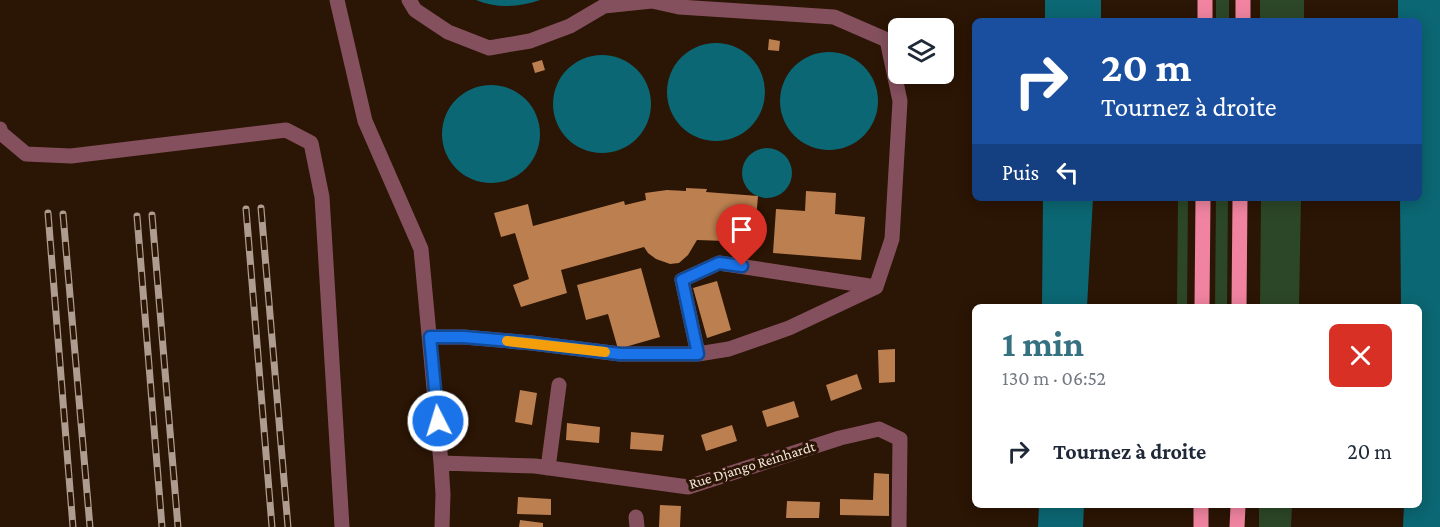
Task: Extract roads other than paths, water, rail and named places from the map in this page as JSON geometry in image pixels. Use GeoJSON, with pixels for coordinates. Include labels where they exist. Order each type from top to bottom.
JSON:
{"type":"FeatureCollection","features":[{"type":"Feature","properties":{"kind":"main road"},"geometry":{"type":"LineString","coordinates":[[1204,18],[1205,0]]}},
{"type":"Feature","properties":{"kind":"main road"},"geometry":{"type":"LineString","coordinates":[[1243,0],[1243,18]]}},
{"type":"Feature","properties":{"kind":"main road"},"geometry":{"type":"LineString","coordinates":[[1202,304],[1203,201]]}},
{"type":"Feature","properties":{"kind":"main road"},"geometry":{"type":"LineString","coordinates":[[1239,304],[1240,201]]}},
{"type":"Feature","properties":{"kind":"main road"},"geometry":{"type":"LineString","coordinates":[[1201,508],[1201,527]]}},
{"type":"Feature","properties":{"kind":"main road"},"geometry":{"type":"LineString","coordinates":[[1238,508],[1238,527]]}},
{"type":"Feature","properties":{"kind":"lane"},"geometry":{"type":"LineString","coordinates":[[337,0],[365,121],[421,249],[441,463],[442,527]]}},
{"type":"Feature","properties":{"kind":"lane"},"geometry":{"type":"LineString","coordinates":[[409,0],[415,10],[448,32],[489,48],[530,41],[570,26],[604,6],[652,1],[834,17],[887,40],[900,100],[892,239],[876,287],[789,328],[729,349],[698,354],[620,354],[532,343],[464,337],[430,337]]}},
{"type":"Feature","properties":{"kind":"lane"},"geometry":{"type":"LineString","coordinates":[[0,129],[1,133],[26,154],[71,156],[286,130],[311,143],[322,197],[342,527]]}},
{"type":"Feature","properties":{"kind":"lane"},"geometry":{"type":"LineString","coordinates":[[698,354],[682,280],[719,263],[876,287]]}},
{"type":"Feature","properties":{"kind":"lane"},"geometry":{"type":"LineString","coordinates":[[548,468],[559,385]]}},
{"type":"Feature","properties":{"kind":"lane","name":"Rue Django Reinhardt"},"geometry":{"type":"LineString","coordinates":[[441,463],[535,466],[688,488],[840,438],[879,429],[900,439],[899,527]]}},
{"type":"Feature","properties":{"kind":"water"},"geometry":{"type":"Polygon","coordinates":[[[476,0],[540,0],[508,6],[492,5],[476,0]]]}},
{"type":"Feature","properties":{"kind":"water"},"geometry":{"type":"Polygon","coordinates":[[[1045,0],[1101,0],[1101,18],[1045,18],[1045,0]]]}},
{"type":"Feature","properties":{"kind":"water"},"geometry":{"type":"Polygon","coordinates":[[[1398,0],[1440,0],[1440,527],[1403,527],[1404,508],[1422,508],[1422,304],[1401,304],[1400,201],[1422,201],[1422,18],[1398,18],[1398,0]]]}},
{"type":"Feature","properties":{"kind":"water"},"geometry":{"type":"Polygon","coordinates":[[[716,43],[735,47],[751,57],[761,73],[765,92],[761,111],[751,127],[735,137],[716,141],[697,137],[681,127],[671,111],[667,92],[671,73],[681,57],[697,47],[716,43]]]}},
{"type":"Feature","properties":{"kind":"water"},"geometry":{"type":"Polygon","coordinates":[[[829,52],[848,56],[864,66],[874,82],[878,101],[874,120],[864,136],[848,146],[829,150],[810,146],[794,136],[784,120],[780,101],[784,82],[794,66],[810,56],[829,52]]]}},
{"type":"Feature","properties":{"kind":"water"},"geometry":{"type":"Polygon","coordinates":[[[602,55],[621,59],[637,69],[647,85],[651,104],[647,123],[637,139],[621,149],[602,153],[583,149],[567,139],[557,123],[553,104],[557,85],[567,69],[583,59],[602,55]]]}},
{"type":"Feature","properties":{"kind":"water"},"geometry":{"type":"Polygon","coordinates":[[[491,85],[510,89],[526,99],[536,115],[540,134],[536,153],[526,169],[510,179],[491,183],[472,179],[456,169],[446,153],[442,134],[446,115],[456,99],[472,89],[491,85]]]}},
{"type":"Feature","properties":{"kind":"water"},"geometry":{"type":"Polygon","coordinates":[[[767,148],[781,152],[788,159],[792,173],[788,187],[781,194],[767,198],[753,194],[746,187],[742,173],[746,159],[753,152],[767,148]]]}},
{"type":"Feature","properties":{"kind":"water"},"geometry":{"type":"Polygon","coordinates":[[[1043,201],[1093,201],[1087,304],[1042,304],[1043,201]]]}},
{"type":"Feature","properties":{"kind":"water"},"geometry":{"type":"Polygon","coordinates":[[[1039,508],[1084,508],[1083,527],[1038,527],[1039,508]]]}},
{"type":"Feature","properties":{"kind":"railway"},"geometry":{"type":"LineString","coordinates":[[261,208],[288,527]]}},
{"type":"Feature","properties":{"kind":"railway"},"geometry":{"type":"LineString","coordinates":[[246,209],[272,527]]}},
{"type":"Feature","properties":{"kind":"railway"},"geometry":{"type":"LineString","coordinates":[[48,213],[73,527]]}},
{"type":"Feature","properties":{"kind":"railway"},"geometry":{"type":"LineString","coordinates":[[63,214],[90,527]]}},
{"type":"Feature","properties":{"kind":"railway"},"geometry":{"type":"LineString","coordinates":[[152,215],[178,527]]}},
{"type":"Feature","properties":{"kind":"railway"},"geometry":{"type":"LineString","coordinates":[[137,216],[162,527]]}}]}
